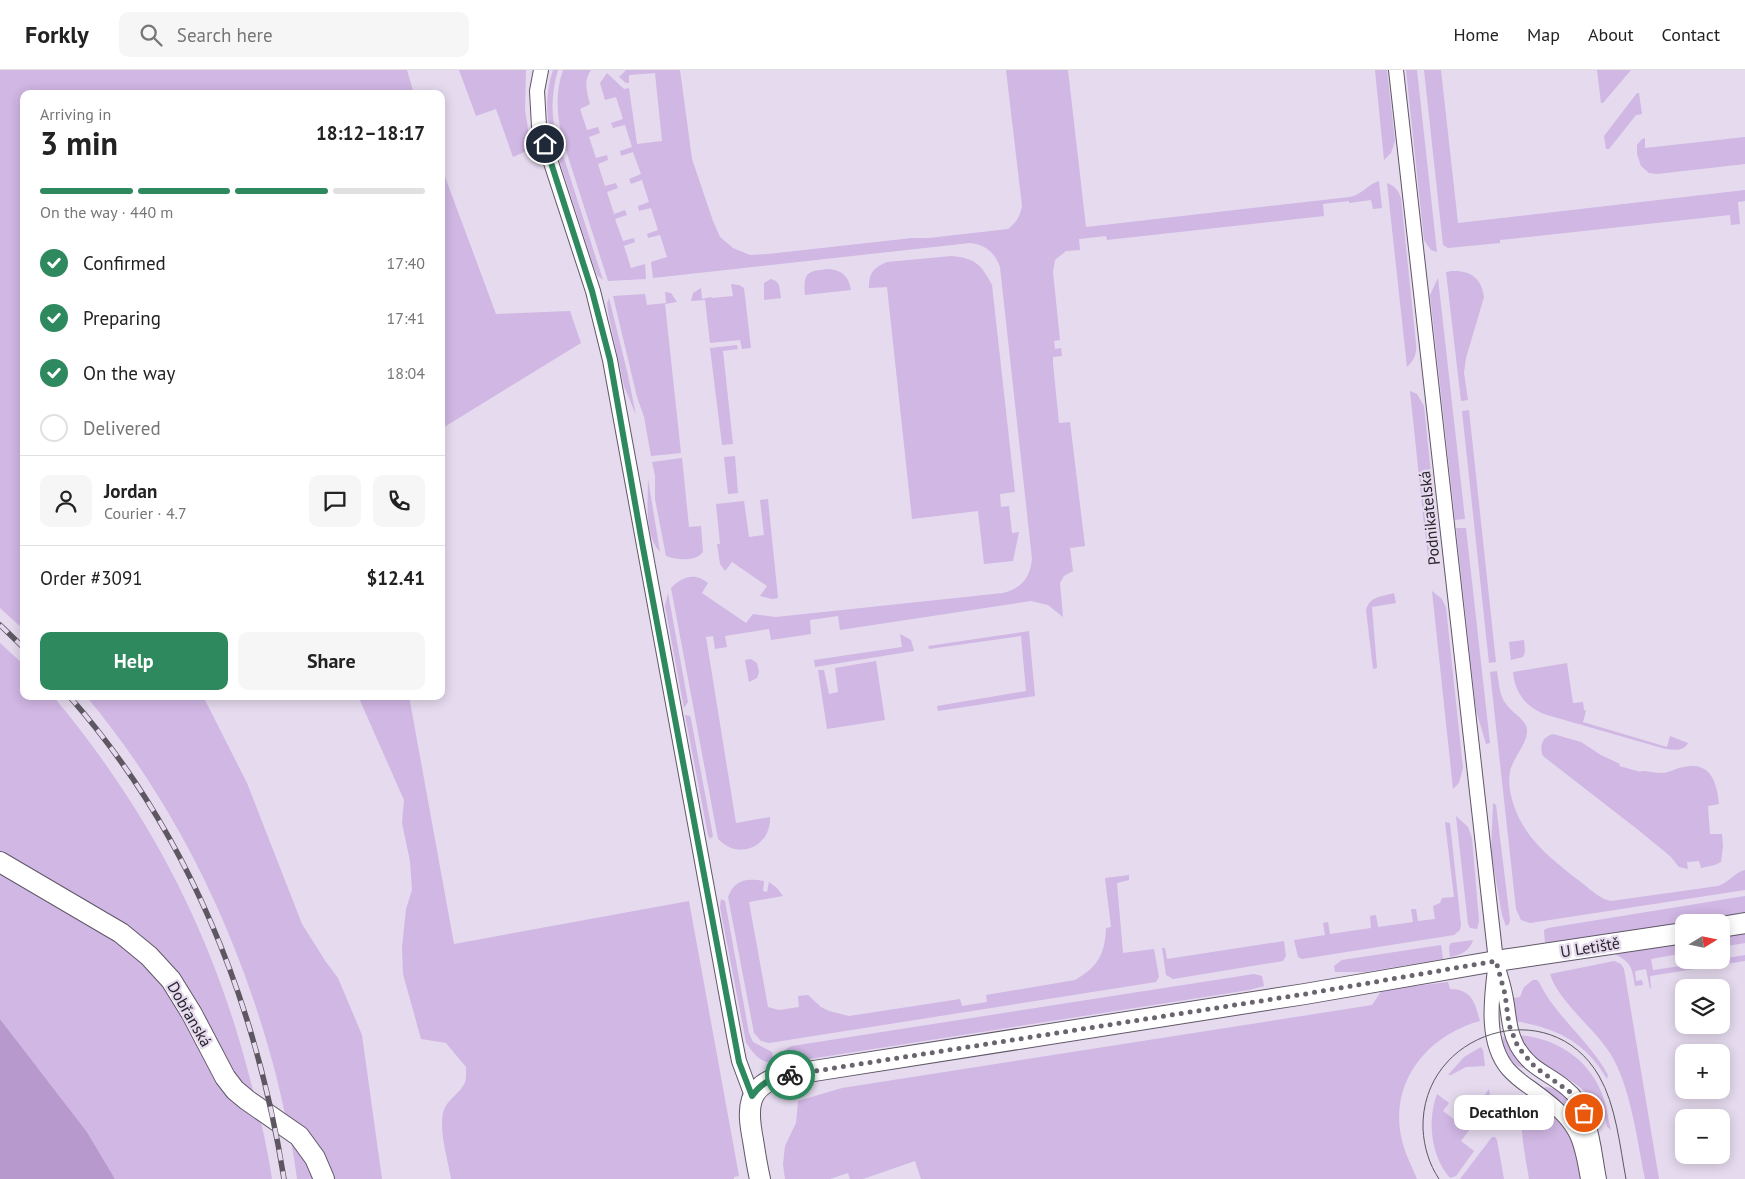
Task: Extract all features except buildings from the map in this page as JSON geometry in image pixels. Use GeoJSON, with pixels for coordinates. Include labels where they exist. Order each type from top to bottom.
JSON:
{"type":"FeatureCollection","features":[{"type":"Feature","properties":{"kind":"street"},"geometry":{"type":"LineString","coordinates":[[541,70],[537,91],[539,126],[592,291],[610,360],[627,462],[739,1062],[752,1096],[749,1122],[760,1179]]}},
{"type":"Feature","properties":{"kind":"street","name":"Podnikatelská"},"geometry":{"type":"LineString","coordinates":[[1396,70],[1496,961]]}},
{"type":"Feature","properties":{"kind":"street","name":"Dobřanská"},"geometry":{"type":"LineString","coordinates":[[0,862],[121,934],[148,956],[172,980],[225,1078],[247,1100],[298,1136],[315,1158],[324,1179]]}},
{"type":"Feature","properties":{"kind":"street"},"geometry":{"type":"LineString","coordinates":[[1730,926],[1745,923]]}},
{"type":"Feature","properties":{"kind":"street","name":"U Letiště"},"geometry":{"type":"LineString","coordinates":[[752,1096],[764,1083],[782,1076],[1305,994],[1496,961],[1675,934]]}},
{"type":"Feature","properties":{"kind":"street"},"geometry":{"type":"LineString","coordinates":[[1496,961],[1492,1010],[1494,1033],[1499,1054],[1514,1076],[1554,1106],[1571,1124],[1580,1140],[1588,1179]]}},
{"type":"Feature","properties":{"kind":"street"},"geometry":{"type":"LineString","coordinates":[[1496,961],[1505,994],[1509,1025],[1514,1039],[1528,1060],[1542,1073],[1564,1086],[1580,1105],[1586,1117],[1600,1179]]}},
{"type":"Feature","properties":{"kind":"shaded area"},"geometry":{"type":"Polygon","coordinates":[[[0,70],[407,70],[413,90],[20,90],[20,626],[0,608],[0,70]]]}},
{"type":"Feature","properties":{"kind":"shaded area"},"geometry":{"type":"Polygon","coordinates":[[[459,70],[526,70],[525,110],[530,141],[529,150],[513,157],[496,109],[476,116],[459,70]]]}},
{"type":"Feature","properties":{"kind":"shaded area"},"geometry":{"type":"Polygon","coordinates":[[[553,70],[558,70],[552,106],[559,142],[555,148],[547,109],[548,90],[553,70]]]}},
{"type":"Feature","properties":{"kind":"shaded area"},"geometry":{"type":"Polygon","coordinates":[[[563,70],[591,70],[586,83],[590,104],[580,109],[587,130],[598,127],[600,133],[589,137],[596,158],[607,155],[608,160],[598,164],[605,186],[616,183],[618,188],[607,192],[614,214],[625,210],[627,215],[615,219],[623,241],[634,238],[635,242],[624,246],[631,268],[645,264],[646,279],[608,281],[562,138],[558,104],[560,79],[563,70]]]}},
{"type":"Feature","properties":{"kind":"shaded area"},"geometry":{"type":"Polygon","coordinates":[[[626,70],[680,70],[692,159],[713,221],[720,237],[733,248],[750,255],[1008,229],[1017,219],[1022,206],[1006,70],[1068,70],[1086,227],[1350,197],[1379,181],[1382,208],[1373,209],[1371,200],[1349,203],[1349,201],[1323,204],[1324,216],[1107,240],[1106,236],[1079,239],[1080,250],[1066,251],[1055,260],[1053,272],[1060,340],[1054,341],[1055,349],[1061,348],[1062,356],[1053,357],[1059,423],[1070,422],[1085,546],[1070,548],[1073,571],[1064,576],[1060,583],[1063,617],[1048,605],[1031,601],[840,630],[838,616],[810,620],[811,634],[771,640],[769,629],[725,636],[727,647],[715,649],[713,636],[706,637],[736,823],[770,817],[764,838],[753,847],[746,849],[731,848],[718,839],[671,588],[689,577],[703,580],[708,583],[702,593],[746,623],[753,614],[776,617],[1003,593],[1020,585],[1027,577],[1032,559],[1000,267],[989,250],[980,245],[970,243],[653,278],[651,262],[667,257],[660,235],[648,238],[647,234],[658,230],[651,208],[639,211],[638,206],[649,202],[642,180],[631,184],[629,179],[641,174],[633,152],[621,156],[620,151],[632,147],[625,125],[613,128],[611,123],[623,119],[616,97],[605,100],[600,83],[607,73],[624,89],[629,88],[637,144],[662,141],[655,73],[629,75],[629,83],[626,83],[619,77],[626,70]]]}},
{"type":"Feature","properties":{"kind":"shaded area"},"geometry":{"type":"Polygon","coordinates":[[[1375,70],[1387,70],[1395,141],[1391,153],[1384,160],[1375,70]]]}},
{"type":"Feature","properties":{"kind":"shaded area"},"geometry":{"type":"Polygon","coordinates":[[[1406,70],[1417,70],[1437,252],[1431,250],[1424,240],[1406,70]]]}},
{"type":"Feature","properties":{"kind":"shaded area"},"geometry":{"type":"Polygon","coordinates":[[[1424,70],[1441,70],[1458,223],[1745,190],[1745,201],[1738,202],[1740,224],[1731,225],[1730,215],[1500,240],[1500,243],[1448,248],[1443,245],[1424,70]]]}},
{"type":"Feature","properties":{"kind":"shaded area"},"geometry":{"type":"Polygon","coordinates":[[[1597,70],[1631,70],[1601,103],[1597,70]]]}},
{"type":"Feature","properties":{"kind":"shaded area"},"geometry":{"type":"Polygon","coordinates":[[[1637,93],[1639,93],[1642,114],[1636,115],[1609,149],[1606,149],[1604,136],[1637,93]]]}},
{"type":"Feature","properties":{"kind":"shaded area"},"geometry":{"type":"Polygon","coordinates":[[[1745,137],[1745,164],[1657,174],[1649,173],[1641,166],[1637,154],[1637,145],[1645,138],[1645,148],[1745,137]]]}},
{"type":"Feature","properties":{"kind":"shaded area"},"geometry":{"type":"Polygon","coordinates":[[[557,153],[563,155],[603,280],[597,275],[593,264],[557,153]]]}},
{"type":"Feature","properties":{"kind":"shaded area"},"geometry":{"type":"Polygon","coordinates":[[[445,177],[496,314],[570,311],[581,343],[445,427],[445,177]]]}},
{"type":"Feature","properties":{"kind":"shaded area"},"geometry":{"type":"Polygon","coordinates":[[[1387,183],[1396,189],[1401,198],[1416,348],[1414,357],[1407,367],[1387,183]]]}},
{"type":"Feature","properties":{"kind":"shaded area"},"geometry":{"type":"Polygon","coordinates":[[[951,256],[966,258],[976,263],[981,267],[992,285],[1015,492],[1000,494],[1001,507],[1009,506],[1012,533],[1019,532],[1013,561],[984,564],[978,511],[912,519],[887,287],[869,288],[870,278],[878,266],[887,262],[951,256]]]}},
{"type":"Feature","properties":{"kind":"shaded area"},"geometry":{"type":"Polygon","coordinates":[[[830,269],[845,275],[851,290],[805,295],[805,281],[808,274],[830,269]]]}},
{"type":"Feature","properties":{"kind":"shaded area"},"geometry":{"type":"Polygon","coordinates":[[[1446,272],[1465,272],[1474,277],[1481,285],[1484,297],[1466,358],[1464,373],[1468,400],[1461,401],[1446,272]]]}},
{"type":"Feature","properties":{"kind":"shaded area"},"geometry":{"type":"Polygon","coordinates":[[[1438,278],[1465,519],[1455,520],[1430,295],[1438,278]]]}},
{"type":"Feature","properties":{"kind":"shaded area"},"geometry":{"type":"Polygon","coordinates":[[[771,279],[779,285],[781,298],[764,300],[764,283],[771,279]]]}},
{"type":"Feature","properties":{"kind":"shaded area"},"geometry":{"type":"Polygon","coordinates":[[[731,284],[744,288],[751,348],[742,349],[740,340],[710,343],[705,300],[691,301],[693,293],[701,288],[702,299],[733,296],[731,284]]]}},
{"type":"Feature","properties":{"kind":"shaded area"},"geometry":{"type":"Polygon","coordinates":[[[665,292],[671,293],[677,302],[665,304],[681,453],[651,456],[644,417],[637,397],[613,296],[645,294],[647,305],[666,303],[665,292]]]}},
{"type":"Feature","properties":{"kind":"shaded area"},"geometry":{"type":"Polygon","coordinates":[[[609,298],[636,415],[624,386],[608,312],[607,303],[609,298]]]}},
{"type":"Feature","properties":{"kind":"shaded area"},"geometry":{"type":"Polygon","coordinates":[[[737,345],[738,349],[723,351],[733,444],[722,445],[710,348],[737,345]]]}},
{"type":"Feature","properties":{"kind":"shaded area"},"geometry":{"type":"Polygon","coordinates":[[[1410,391],[1417,394],[1424,406],[1436,522],[1424,524],[1410,391]]]}},
{"type":"Feature","properties":{"kind":"shaded area"},"geometry":{"type":"Polygon","coordinates":[[[1469,410],[1496,662],[1489,663],[1462,411],[1469,410]]]}},
{"type":"Feature","properties":{"kind":"shaded area"},"geometry":{"type":"Polygon","coordinates":[[[735,456],[738,493],[728,494],[724,457],[735,456]]]}},
{"type":"Feature","properties":{"kind":"shaded area"},"geometry":{"type":"Polygon","coordinates":[[[682,458],[689,527],[701,526],[703,552],[690,559],[666,556],[655,499],[655,476],[652,462],[682,458]]]}},
{"type":"Feature","properties":{"kind":"shaded area"},"geometry":{"type":"Polygon","coordinates":[[[648,479],[660,552],[651,537],[649,527],[648,479]]]}},
{"type":"Feature","properties":{"kind":"shaded area"},"geometry":{"type":"Polygon","coordinates":[[[768,499],[778,598],[772,599],[760,596],[767,586],[732,562],[725,571],[720,564],[717,544],[720,544],[716,504],[744,501],[749,537],[764,535],[760,500],[768,499]]]}},
{"type":"Feature","properties":{"kind":"shaded area"},"geometry":{"type":"Polygon","coordinates":[[[1456,528],[1466,528],[1490,743],[1486,744],[1476,710],[1456,528]]]}},
{"type":"Feature","properties":{"kind":"shaded area"},"geometry":{"type":"Polygon","coordinates":[[[1437,530],[1438,549],[1429,565],[1425,531],[1437,530]]]}},
{"type":"Feature","properties":{"kind":"shaded area"},"geometry":{"type":"Polygon","coordinates":[[[1432,591],[1442,599],[1446,608],[1463,768],[1459,783],[1453,789],[1432,591]]]}},
{"type":"Feature","properties":{"kind":"shaded area"},"geometry":{"type":"Polygon","coordinates":[[[668,593],[688,702],[684,708],[665,606],[668,593]]]}},
{"type":"Feature","properties":{"kind":"shaded area"},"geometry":{"type":"Polygon","coordinates":[[[1394,593],[1396,603],[1372,607],[1377,668],[1373,669],[1366,610],[1373,600],[1380,596],[1394,593]]]}},
{"type":"Feature","properties":{"kind":"shaded area"},"geometry":{"type":"Polygon","coordinates":[[[1029,631],[1035,696],[938,711],[937,706],[1026,691],[1021,636],[929,649],[928,646],[1029,631]]]}},
{"type":"Feature","properties":{"kind":"shaded area"},"geometry":{"type":"Polygon","coordinates":[[[900,634],[911,640],[914,651],[815,667],[814,660],[902,647],[900,634]]]}},
{"type":"Feature","properties":{"kind":"shaded area"},"geometry":{"type":"Polygon","coordinates":[[[1524,640],[1525,652],[1523,657],[1511,660],[1509,642],[1524,640]]]}},
{"type":"Feature","properties":{"kind":"shaded area"},"geometry":{"type":"Polygon","coordinates":[[[0,643],[20,661],[20,700],[56,700],[88,740],[119,784],[148,829],[174,876],[197,924],[235,1026],[260,1116],[272,1179],[115,1179],[87,1132],[0,1019],[0,643]]]}},
{"type":"Feature","properties":{"kind":"shaded area"},"geometry":{"type":"Polygon","coordinates":[[[751,659],[757,663],[759,672],[757,678],[749,682],[745,660],[751,659]]]}},
{"type":"Feature","properties":{"kind":"shaded area"},"geometry":{"type":"Polygon","coordinates":[[[876,661],[885,720],[827,729],[818,670],[824,670],[829,694],[838,692],[835,668],[876,661]]]}},
{"type":"Feature","properties":{"kind":"shaded area"},"geometry":{"type":"Polygon","coordinates":[[[1567,663],[1573,703],[1583,702],[1584,710],[1586,711],[1583,722],[1667,747],[1670,736],[1688,743],[1686,746],[1677,750],[1662,748],[1547,715],[1523,699],[1516,687],[1513,672],[1567,663]]]}},
{"type":"Feature","properties":{"kind":"shaded area"},"geometry":{"type":"Polygon","coordinates":[[[1497,671],[1502,697],[1521,719],[1527,730],[1525,740],[1511,767],[1509,784],[1512,799],[1519,818],[1527,831],[1547,854],[1596,894],[1611,901],[1718,886],[1745,870],[1745,890],[1530,923],[1521,920],[1516,909],[1490,672],[1497,671]]]}},
{"type":"Feature","properties":{"kind":"shaded area"},"geometry":{"type":"Polygon","coordinates":[[[89,700],[205,700],[247,783],[302,924],[338,978],[362,1035],[382,1179],[297,1179],[291,1140],[276,1075],[244,973],[224,923],[202,875],[177,828],[119,738],[89,700]]]}},
{"type":"Feature","properties":{"kind":"shaded area"},"geometry":{"type":"Polygon","coordinates":[[[360,700],[410,700],[454,944],[689,901],[739,1176],[734,1177],[734,1179],[451,1179],[443,1137],[443,1113],[449,1101],[464,1084],[466,1067],[446,1043],[421,1039],[403,974],[402,948],[406,909],[412,890],[410,861],[402,823],[404,800],[360,700]]]}},
{"type":"Feature","properties":{"kind":"shaded area"},"geometry":{"type":"Polygon","coordinates":[[[685,715],[690,716],[691,719],[713,836],[710,839],[708,835],[685,715]]]}},
{"type":"Feature","properties":{"kind":"shaded area"},"geometry":{"type":"Polygon","coordinates":[[[1553,734],[1581,742],[1620,764],[1619,766],[1641,772],[1664,773],[1693,766],[1701,767],[1711,775],[1718,796],[1719,804],[1708,806],[1710,834],[1722,834],[1721,862],[1701,868],[1699,861],[1687,862],[1688,869],[1679,867],[1670,856],[1637,829],[1543,756],[1542,742],[1546,737],[1553,734]]]}},
{"type":"Feature","properties":{"kind":"shaded area"},"geometry":{"type":"Polygon","coordinates":[[[1493,803],[1496,805],[1510,920],[1506,926],[1502,915],[1491,852],[1493,803]]]}},
{"type":"Feature","properties":{"kind":"shaded area"},"geometry":{"type":"Polygon","coordinates":[[[1456,816],[1468,827],[1472,838],[1479,921],[1477,929],[1470,928],[1468,924],[1456,816]]]}},
{"type":"Feature","properties":{"kind":"shaded area"},"geometry":{"type":"Polygon","coordinates":[[[1445,822],[1450,823],[1460,930],[1454,935],[1302,959],[1298,957],[1294,940],[1325,935],[1323,923],[1328,922],[1330,934],[1371,928],[1370,916],[1376,915],[1378,927],[1413,922],[1411,909],[1416,909],[1418,921],[1435,919],[1433,906],[1440,903],[1442,898],[1454,897],[1445,822]]]}},
{"type":"Feature","properties":{"kind":"shaded area"},"geometry":{"type":"Polygon","coordinates":[[[1129,875],[1129,880],[1117,883],[1123,953],[1154,949],[1159,977],[1156,982],[769,1043],[761,1041],[754,1033],[728,897],[734,886],[742,881],[764,881],[763,891],[767,892],[769,882],[783,896],[749,902],[768,1007],[779,1010],[799,1007],[798,996],[808,995],[821,1007],[849,1016],[960,999],[962,1006],[987,1002],[986,995],[1075,980],[1095,965],[1102,952],[1106,928],[1111,927],[1105,878],[1129,875]]]}},
{"type":"Feature","properties":{"kind":"shaded area"},"geometry":{"type":"Polygon","coordinates":[[[1745,896],[1745,914],[1730,916],[1730,914],[1675,914],[1675,925],[1545,943],[1544,930],[1745,896]]]}},
{"type":"Feature","properties":{"kind":"shaded area"},"geometry":{"type":"Polygon","coordinates":[[[721,899],[725,901],[749,1033],[753,1042],[772,1052],[774,1064],[765,1062],[757,1057],[746,1042],[720,907],[721,899]]]}},
{"type":"Feature","properties":{"kind":"shaded area"},"geometry":{"type":"Polygon","coordinates":[[[1745,933],[1745,943],[1730,946],[1730,936],[1745,933]]]}},
{"type":"Feature","properties":{"kind":"shaded area"},"geometry":{"type":"Polygon","coordinates":[[[1473,940],[1470,947],[1464,952],[1450,957],[1449,947],[1451,943],[1473,940]]]}},
{"type":"Feature","properties":{"kind":"shaded area"},"geometry":{"type":"Polygon","coordinates":[[[1284,941],[1286,956],[1283,961],[1173,979],[1166,975],[1162,948],[1165,948],[1167,959],[1284,941]]]}},
{"type":"Feature","properties":{"kind":"shaded area"},"geometry":{"type":"Polygon","coordinates":[[[1675,944],[1675,955],[1651,959],[1653,970],[1675,967],[1675,969],[1694,969],[1650,976],[1650,989],[1646,969],[1635,971],[1636,981],[1642,980],[1643,985],[1635,986],[1628,963],[1615,954],[1675,944]]]}},
{"type":"Feature","properties":{"kind":"shaded area"},"geometry":{"type":"Polygon","coordinates":[[[1441,945],[1443,959],[1365,972],[1335,972],[1334,966],[1342,960],[1441,945]]]}},
{"type":"Feature","properties":{"kind":"shaded area"},"geometry":{"type":"Polygon","coordinates":[[[1745,955],[1745,961],[1730,963],[1730,958],[1745,955]]]}},
{"type":"Feature","properties":{"kind":"shaded area"},"geometry":{"type":"Polygon","coordinates":[[[1614,961],[1621,964],[1624,969],[1659,1179],[1645,1179],[1628,1098],[1610,1053],[1560,994],[1550,974],[1614,961]]]}},
{"type":"Feature","properties":{"kind":"shaded area"},"geometry":{"type":"Polygon","coordinates":[[[1254,974],[1262,976],[1264,986],[1249,990],[784,1063],[784,1052],[792,1046],[1254,974]]]}},
{"type":"Feature","properties":{"kind":"shaded area"},"geometry":{"type":"Polygon","coordinates":[[[1533,980],[1539,982],[1554,1006],[1600,1062],[1608,1075],[1607,1079],[1589,1055],[1568,1038],[1544,1028],[1515,1021],[1514,998],[1520,997],[1524,987],[1533,980]]]}},
{"type":"Feature","properties":{"kind":"shaded area"},"geometry":{"type":"Polygon","coordinates":[[[1448,982],[1450,989],[1463,991],[1468,994],[1474,1003],[1480,1021],[1444,1037],[1429,1049],[1407,1079],[1401,1097],[1399,1116],[1401,1136],[1417,1179],[921,1179],[915,1161],[863,1179],[850,1179],[848,1173],[830,1179],[785,1179],[783,1164],[785,1146],[796,1123],[798,1101],[842,1088],[1372,1005],[1382,990],[1448,982]]]}},
{"type":"Feature","properties":{"kind":"shaded area"},"geometry":{"type":"Polygon","coordinates":[[[0,1019],[87,1132],[115,1179],[0,1179],[0,1019]]]}},
{"type":"Feature","properties":{"kind":"shaded area"},"geometry":{"type":"Polygon","coordinates":[[[1519,1035],[1547,1041],[1560,1047],[1582,1063],[1598,1085],[1604,1099],[1611,1130],[1607,1127],[1604,1113],[1596,1114],[1587,1094],[1572,1081],[1534,1058],[1519,1035]]]}},
{"type":"Feature","properties":{"kind":"shaded area"},"geometry":{"type":"Polygon","coordinates":[[[1504,1036],[1507,1037],[1525,1068],[1516,1065],[1510,1058],[1502,1040],[1504,1036]]]}},
{"type":"Feature","properties":{"kind":"shaded area"},"geometry":{"type":"Polygon","coordinates":[[[1481,1047],[1485,1066],[1466,1067],[1448,1075],[1464,1057],[1481,1047]]]}},
{"type":"Feature","properties":{"kind":"shaded area"},"geometry":{"type":"Polygon","coordinates":[[[1545,1087],[1562,1093],[1575,1108],[1578,1119],[1576,1120],[1561,1102],[1544,1089],[1545,1087]]]}},
{"type":"Feature","properties":{"kind":"shaded area"},"geometry":{"type":"Polygon","coordinates":[[[1489,1089],[1493,1112],[1488,1115],[1482,1113],[1461,1141],[1474,1151],[1456,1176],[1450,1178],[1439,1159],[1433,1138],[1432,1115],[1437,1094],[1449,1103],[1443,1111],[1462,1125],[1489,1089]]]}},
{"type":"Feature","properties":{"kind":"shaded area"},"geometry":{"type":"Polygon","coordinates":[[[1532,1097],[1558,1116],[1574,1142],[1584,1179],[1529,1179],[1522,1118],[1526,1099],[1532,1097]]]}},
{"type":"Feature","properties":{"kind":"shaded area"},"geometry":{"type":"Polygon","coordinates":[[[1492,1137],[1495,1137],[1497,1140],[1504,1179],[1460,1179],[1492,1137]]]}},
{"type":"Feature","properties":{"kind":"tram line"},"geometry":{"type":"LineString","coordinates":[[1439,1179],[1428,1155],[1423,1129],[1428,1095],[1442,1068],[1464,1047],[1492,1034],[1521,1030],[1550,1035],[1577,1050],[1599,1076],[1610,1100],[1626,1179]]}},
{"type":"Feature","properties":{"kind":"railway"},"geometry":{"type":"LineString","coordinates":[[0,625],[20,644]]}},
{"type":"Feature","properties":{"kind":"railway"},"geometry":{"type":"LineString","coordinates":[[72,700],[111,748],[149,804],[182,861],[211,922],[235,984],[255,1048],[272,1113],[284,1179]]}},
{"type":"Feature","properties":{"kind":"way so far"},"geometry":{"type":"LineString","coordinates":[[790,1075],[1305,994],[1496,961],[1505,994],[1509,1025],[1518,1047],[1535,1067],[1564,1086],[1576,1098],[1584,1113]]}},
{"type":"Feature","properties":{"kind":"place","name":"Decathlon"},"geometry":{"type":"Point","coordinates":[1584,1113]}},
{"type":"Feature","properties":{"kind":"route"},"geometry":{"type":"LineString","coordinates":[[545,144],[592,291],[610,360],[627,462],[739,1062],[752,1096],[757,1089],[771,1079],[790,1075]]}}]}
